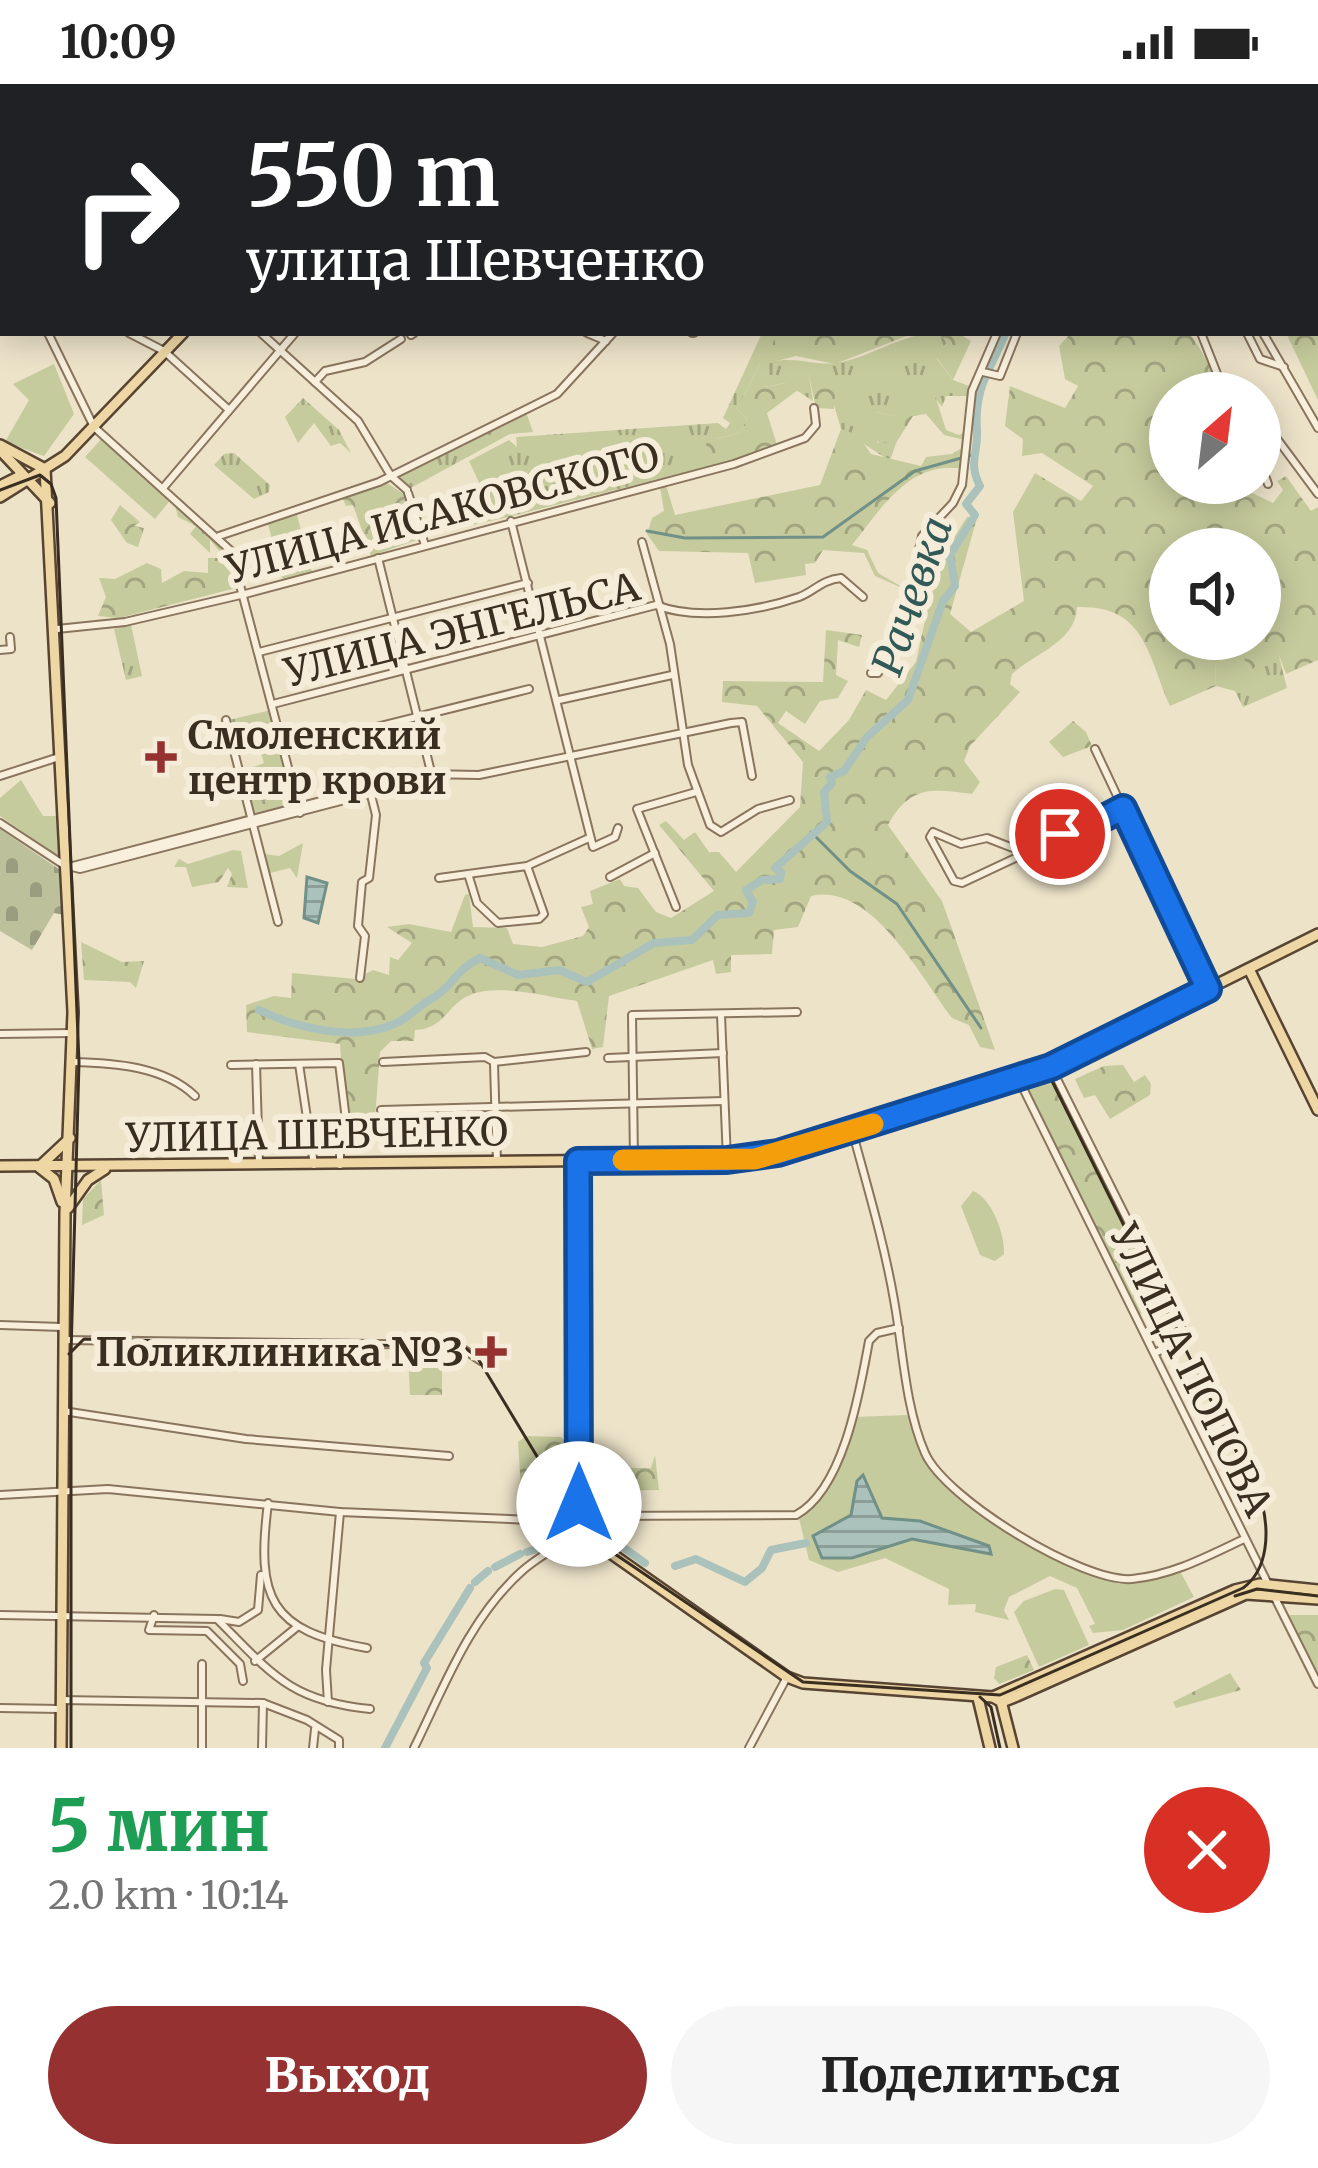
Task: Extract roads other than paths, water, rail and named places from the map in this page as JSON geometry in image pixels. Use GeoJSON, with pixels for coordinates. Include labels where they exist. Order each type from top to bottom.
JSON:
{"type":"FeatureCollection","features":[{"type":"Feature","properties":{"kind":"main road"},"geometry":{"type":"LineString","coordinates":[[0,497],[45,469],[92,429],[180,336]]}},
{"type":"Feature","properties":{"kind":"main road"},"geometry":{"type":"LineString","coordinates":[[0,448],[45,469]]}},
{"type":"Feature","properties":{"kind":"main road"},"geometry":{"type":"LineString","coordinates":[[0,448],[50,503]]}},
{"type":"Feature","properties":{"kind":"main road"},"geometry":{"type":"LineString","coordinates":[[45,469],[69,867],[73,1034],[63,1327],[61,1748]]}},
{"type":"Feature","properties":{"kind":"main road"},"geometry":{"type":"LineString","coordinates":[[0,486],[25,479]]}},
{"type":"Feature","properties":{"kind":"main road","name":"УЛИЦА ШЕВЧЕНКО"},"geometry":{"type":"LineString","coordinates":[[0,1166],[755,1159],[1054,1065],[1318,934]]}},
{"type":"Feature","properties":{"kind":"main road"},"geometry":{"type":"LineString","coordinates":[[1249,969],[1318,1110]]}},
{"type":"Feature","properties":{"kind":"main road"},"geometry":{"type":"LineString","coordinates":[[65,1213],[58,1186],[39,1167],[70,1136]]}},
{"type":"Feature","properties":{"kind":"main road"},"geometry":{"type":"LineString","coordinates":[[578,1161],[580,1530],[787,1677],[803,1683],[998,1697],[1228,1601],[1270,1589]]}},
{"type":"Feature","properties":{"kind":"main road"},"geometry":{"type":"LineString","coordinates":[[65,1213],[88,1180],[107,1167]]}},
{"type":"Feature","properties":{"kind":"main road"},"geometry":{"type":"LineString","coordinates":[[998,1697],[1234,1590],[1318,1595]]}},
{"type":"Feature","properties":{"kind":"main road"},"geometry":{"type":"LineString","coordinates":[[998,1697],[1012,1748]]}},
{"type":"Feature","properties":{"kind":"main road"},"geometry":{"type":"LineString","coordinates":[[978,1698],[990,1748]]}},
{"type":"Feature","properties":{"kind":"street"},"geometry":{"type":"LineString","coordinates":[[49,336],[92,429],[219,536],[233,556],[299,809]]}},
{"type":"Feature","properties":{"kind":"street"},"geometry":{"type":"LineString","coordinates":[[135,336],[164,352],[231,407]]}},
{"type":"Feature","properties":{"kind":"street"},"geometry":{"type":"LineString","coordinates":[[264,336],[358,421],[391,476],[408,492],[425,545]]}},
{"type":"Feature","properties":{"kind":"street"},"geometry":{"type":"LineString","coordinates":[[164,488],[292,336]]}},
{"type":"Feature","properties":{"kind":"street"},"geometry":{"type":"LineString","coordinates":[[594,336],[606,341]]}},
{"type":"Feature","properties":{"kind":"street"},"geometry":{"type":"LineString","coordinates":[[219,536],[391,476],[562,392],[610,336]]}},
{"type":"Feature","properties":{"kind":"street"},"geometry":{"type":"LineString","coordinates":[[871,673],[878,673],[899,636],[922,536],[962,485],[972,391],[986,374],[996,336]]}},
{"type":"Feature","properties":{"kind":"street"},"geometry":{"type":"LineString","coordinates":[[986,374],[1002,380],[1016,336]]}},
{"type":"Feature","properties":{"kind":"street"},"geometry":{"type":"LineString","coordinates":[[1202,336],[1216,372]]}},
{"type":"Feature","properties":{"kind":"street"},"geometry":{"type":"LineString","coordinates":[[1249,336],[1260,358],[1284,367]]}},
{"type":"Feature","properties":{"kind":"street"},"geometry":{"type":"LineString","coordinates":[[1265,336],[1318,428]]}},
{"type":"Feature","properties":{"kind":"street"},"geometry":{"type":"LineString","coordinates":[[315,382],[325,370],[365,362],[401,339]]}},
{"type":"Feature","properties":{"kind":"street","name":"УЛИЦА ИСАКОВСКОГО"},"geometry":{"type":"LineString","coordinates":[[57,629],[124,622],[244,594],[769,452],[805,438],[816,425],[814,407]]}},
{"type":"Feature","properties":{"kind":"street"},"geometry":{"type":"LineString","coordinates":[[1281,446],[1318,494]]}},
{"type":"Feature","properties":{"kind":"street"},"geometry":{"type":"LineString","coordinates":[[511,521],[591,843]]}},
{"type":"Feature","properties":{"kind":"street"},"geometry":{"type":"LineString","coordinates":[[641,542],[656,605],[665,622],[681,733],[696,792],[716,832],[790,800]]}},
{"type":"Feature","properties":{"kind":"street"},"geometry":{"type":"LineString","coordinates":[[378,558],[433,777]]}},
{"type":"Feature","properties":{"kind":"street","name":"УЛИЦА ЭНГЕЛЬСА"},"geometry":{"type":"LineString","coordinates":[[272,704],[656,605],[696,616],[806,596],[823,580],[841,578],[863,598]]}},
{"type":"Feature","properties":{"kind":"street"},"geometry":{"type":"LineString","coordinates":[[259,652],[528,583]]}},
{"type":"Feature","properties":{"kind":"street"},"geometry":{"type":"LineString","coordinates":[[0,650],[11,649],[10,637]]}},
{"type":"Feature","properties":{"kind":"street"},"geometry":{"type":"LineString","coordinates":[[559,700],[674,675]]}},
{"type":"Feature","properties":{"kind":"street"},"geometry":{"type":"LineString","coordinates":[[284,750],[529,689]]}},
{"type":"Feature","properties":{"kind":"street"},"geometry":{"type":"LineString","coordinates":[[226,720],[278,922]]}},
{"type":"Feature","properties":{"kind":"street"},"geometry":{"type":"LineString","coordinates":[[299,809],[433,777],[479,775],[742,722],[752,776]]}},
{"type":"Feature","properties":{"kind":"street"},"geometry":{"type":"LineString","coordinates":[[1095,749],[1208,989]]}},
{"type":"Feature","properties":{"kind":"street"},"geometry":{"type":"LineString","coordinates":[[0,776],[63,757]]}},
{"type":"Feature","properties":{"kind":"street"},"geometry":{"type":"LineString","coordinates":[[0,823],[69,867],[424,774],[433,777]]}},
{"type":"Feature","properties":{"kind":"street"},"geometry":{"type":"LineString","coordinates":[[676,908],[637,809],[696,792]]}},
{"type":"Feature","properties":{"kind":"street"},"geometry":{"type":"LineString","coordinates":[[360,978],[365,936],[358,926],[362,882],[370,878],[376,815],[371,795]]}},
{"type":"Feature","properties":{"kind":"street"},"geometry":{"type":"LineString","coordinates":[[1026,853],[986,838],[961,844],[933,832],[932,845],[954,881],[972,880],[1123,808]]}},
{"type":"Feature","properties":{"kind":"street"},"geometry":{"type":"LineString","coordinates":[[439,878],[469,878],[526,866],[615,837],[618,828]]}},
{"type":"Feature","properties":{"kind":"street"},"geometry":{"type":"LineString","coordinates":[[610,877],[655,854]]}},
{"type":"Feature","properties":{"kind":"street"},"geometry":{"type":"LineString","coordinates":[[469,878],[477,903],[498,922],[539,920],[544,914],[526,866]]}},
{"type":"Feature","properties":{"kind":"street"},"geometry":{"type":"LineString","coordinates":[[634,1160],[632,1015],[796,1012]]}},
{"type":"Feature","properties":{"kind":"street"},"geometry":{"type":"LineString","coordinates":[[721,1015],[727,1160]]}},
{"type":"Feature","properties":{"kind":"street"},"geometry":{"type":"LineString","coordinates":[[0,1034],[73,1034]]}},
{"type":"Feature","properties":{"kind":"street"},"geometry":{"type":"LineString","coordinates":[[383,1062],[485,1057],[494,1063],[586,1052]]}},
{"type":"Feature","properties":{"kind":"street"},"geometry":{"type":"LineString","coordinates":[[608,1058],[723,1053]]}},
{"type":"Feature","properties":{"kind":"street"},"geometry":{"type":"LineString","coordinates":[[73,1062],[139,1067],[178,1080],[195,1096]]}},
{"type":"Feature","properties":{"kind":"street"},"geometry":{"type":"LineString","coordinates":[[231,1065],[339,1063],[347,1129],[340,1137],[340,1165]]}},
{"type":"Feature","properties":{"kind":"street"},"geometry":{"type":"LineString","coordinates":[[494,1063],[497,1162]]}},
{"type":"Feature","properties":{"kind":"street"},"geometry":{"type":"LineString","coordinates":[[256,1064],[260,1166]]}},
{"type":"Feature","properties":{"kind":"street"},"geometry":{"type":"LineString","coordinates":[[299,1064],[314,1166]]}},
{"type":"Feature","properties":{"kind":"street"},"geometry":{"type":"LineString","coordinates":[[1054,1065],[1186,1337],[1155,1353]]}},
{"type":"Feature","properties":{"kind":"street","name":"УЛИЦА ПОПОВА"},"geometry":{"type":"LineString","coordinates":[[1018,1078],[1318,1684]]}},
{"type":"Feature","properties":{"kind":"street"},"geometry":{"type":"LineString","coordinates":[[381,1110],[724,1101]]}},
{"type":"Feature","properties":{"kind":"street"},"geometry":{"type":"LineString","coordinates":[[852,1130],[899,1328],[917,1432],[927,1459],[989,1516],[1070,1562],[1116,1578],[1180,1570],[1244,1539]]}},
{"type":"Feature","properties":{"kind":"street"},"geometry":{"type":"LineString","coordinates":[[0,1325],[63,1327]]}},
{"type":"Feature","properties":{"kind":"street"},"geometry":{"type":"LineString","coordinates":[[414,1748],[471,1633],[492,1604],[524,1569],[598,1516],[800,1514],[843,1448],[868,1341],[877,1333],[899,1328]]}},
{"type":"Feature","properties":{"kind":"street"},"geometry":{"type":"LineString","coordinates":[[64,1340],[457,1345],[481,1361]]}},
{"type":"Feature","properties":{"kind":"street"},"geometry":{"type":"LineString","coordinates":[[63,1411],[246,1439],[449,1456]]}},
{"type":"Feature","properties":{"kind":"street"},"geometry":{"type":"LineString","coordinates":[[0,1495],[62,1489],[580,1530]]}},
{"type":"Feature","properties":{"kind":"street"},"geometry":{"type":"LineString","coordinates":[[0,1615],[154,1615],[239,1622],[258,1610],[268,1503]]}},
{"type":"Feature","properties":{"kind":"street"},"geometry":{"type":"LineString","coordinates":[[328,1702],[328,1641],[340,1513]]}},
{"type":"Feature","properties":{"kind":"street"},"geometry":{"type":"LineString","coordinates":[[1234,1590],[1248,1581],[1256,1563]]}},
{"type":"Feature","properties":{"kind":"street"},"geometry":{"type":"LineString","coordinates":[[262,1565],[273,1597],[297,1627],[328,1641],[367,1648]]}},
{"type":"Feature","properties":{"kind":"street"},"geometry":{"type":"LineString","coordinates":[[154,1615],[149,1630],[207,1631],[240,1664],[243,1682]]}},
{"type":"Feature","properties":{"kind":"street"},"geometry":{"type":"LineString","coordinates":[[217,1619],[278,1680],[328,1702],[370,1709]]}},
{"type":"Feature","properties":{"kind":"street"},"geometry":{"type":"LineString","coordinates":[[255,1660],[297,1627]]}},
{"type":"Feature","properties":{"kind":"street"},"geometry":{"type":"LineString","coordinates":[[202,1664],[202,1748]]}},
{"type":"Feature","properties":{"kind":"street"},"geometry":{"type":"LineString","coordinates":[[749,1748],[787,1677]]}},
{"type":"Feature","properties":{"kind":"street"},"geometry":{"type":"LineString","coordinates":[[0,1708],[263,1703],[307,1720],[339,1740],[339,1748]]}},
{"type":"Feature","properties":{"kind":"street"},"geometry":{"type":"LineString","coordinates":[[262,1748],[263,1703]]}},
{"type":"Feature","properties":{"kind":"street"},"geometry":{"type":"LineString","coordinates":[[314,1748],[315,1729]]}},
{"type":"Feature","properties":{"kind":"water"},"geometry":{"type":"Polygon","coordinates":[[[307,877],[327,883],[318,923],[304,918],[307,877]]]}},
{"type":"Feature","properties":{"kind":"water"},"geometry":{"type":"Polygon","coordinates":[[[863,1475],[882,1518],[920,1521],[989,1546],[991,1554],[912,1539],[852,1558],[822,1558],[813,1536],[851,1515],[857,1481],[863,1475]]]}},
{"type":"Feature","properties":{"kind":"waterway","name":"Рачевка"},"geometry":{"type":"LineString","coordinates":[[259,1010],[325,1031],[378,1029],[409,1016],[480,958],[518,975],[559,970],[587,982],[654,943],[692,940],[718,915],[749,913],[753,902],[746,890],[762,880],[780,879],[781,872],[775,868],[827,822],[824,792],[832,783],[830,777],[844,771],[867,737],[908,700],[943,601],[955,586],[950,555],[975,515],[966,504],[980,486],[974,465],[978,403],[1005,336]]}},
{"type":"Feature","properties":{"kind":"waterway"},"geometry":{"type":"LineString","coordinates":[[647,531],[685,538],[823,537],[915,471],[972,455]]}},
{"type":"Feature","properties":{"kind":"waterway"},"geometry":{"type":"LineString","coordinates":[[811,832],[850,871],[897,904],[981,1028]]}},
{"type":"Feature","properties":{"kind":"waterway"},"geometry":{"type":"LineString","coordinates":[[527,1552],[599,1530],[645,1563]]}},
{"type":"Feature","properties":{"kind":"waterway"},"geometry":{"type":"LineString","coordinates":[[675,1566],[696,1559],[745,1582],[762,1568],[771,1550],[806,1543]]}},
{"type":"Feature","properties":{"kind":"waterway"},"geometry":{"type":"LineString","coordinates":[[495,1567],[520,1554]]}},
{"type":"Feature","properties":{"kind":"waterway"},"geometry":{"type":"LineString","coordinates":[[475,1582],[488,1571]]}},
{"type":"Feature","properties":{"kind":"waterway"},"geometry":{"type":"LineString","coordinates":[[385,1748],[427,1668],[424,1663],[470,1588]]}},
{"type":"Feature","properties":{"kind":"tram line"},"geometry":{"type":"LineString","coordinates":[[0,490],[40,475],[51,484],[56,498],[79,1062],[71,1354],[71,1748]]}},
{"type":"Feature","properties":{"kind":"tram line"},"geometry":{"type":"LineString","coordinates":[[69,1354],[84,1339],[464,1347],[477,1357],[570,1511],[593,1539],[803,1682],[1000,1695],[1243,1588],[1258,1571],[1265,1549],[1262,1503],[1052,1081],[1058,1063]]}},
{"type":"Feature","properties":{"kind":"tram line"},"geometry":{"type":"LineString","coordinates":[[1235,1596],[1257,1589],[1318,1596]]}},
{"type":"Feature","properties":{"kind":"tram line"},"geometry":{"type":"LineString","coordinates":[[980,1697],[991,1707],[1000,1748]]}},
{"type":"Feature","properties":{"kind":"place","name":"Смоленский центр крови"},"geometry":{"type":"Point","coordinates":[161,757]}},
{"type":"Feature","properties":{"kind":"place","name":"Поликлиника №3"},"geometry":{"type":"Point","coordinates":[491,1352]}}]}
